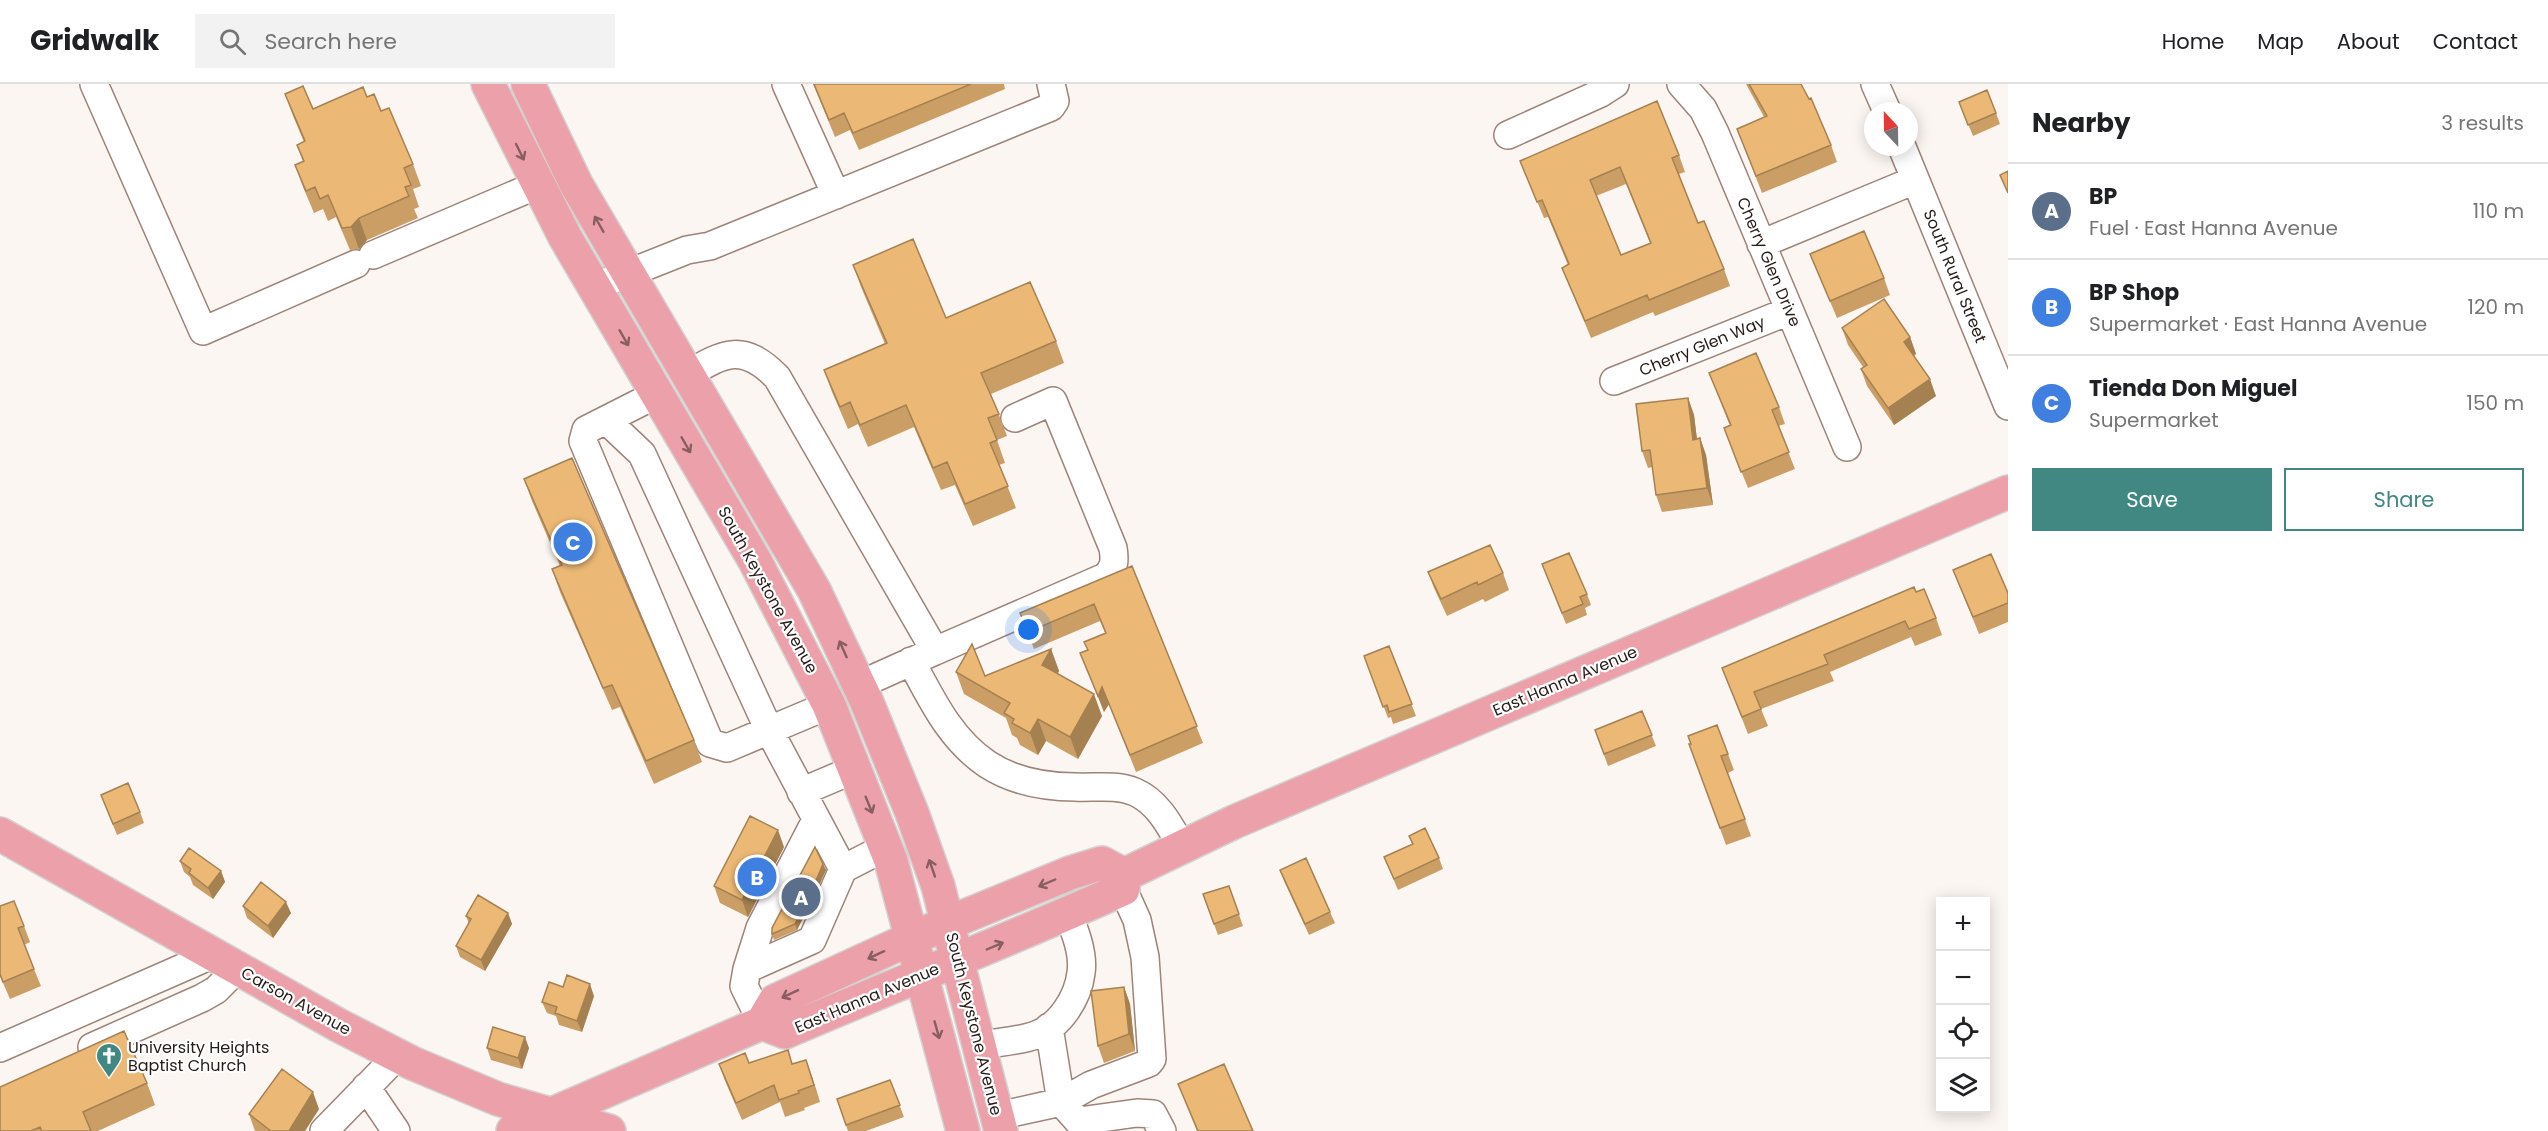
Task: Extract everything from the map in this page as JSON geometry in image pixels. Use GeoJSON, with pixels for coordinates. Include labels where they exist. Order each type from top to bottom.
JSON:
{"type":"FeatureCollection","features":[{"type":"Feature","properties":{"kind":"main road","name":"South Keystone Avenue"},"geometry":{"type":"LineString","coordinates":[[488,84],[537,184],[594,288],[759,570],[829,705],[886,847],[902,896],[963,1131]]}},
{"type":"Feature","properties":{"kind":"main road","name":"South Keystone Avenue"},"geometry":{"type":"LineString","coordinates":[[528,84],[576,184],[814,590],[859,685],[912,813],[949,924],[999,1124]]}},
{"type":"Feature","properties":{"kind":"main road"},"geometry":{"type":"LineString","coordinates":[[657,394],[687,375]]}},
{"type":"Feature","properties":{"kind":"main road","name":"East Hanna Avenue"},"geometry":{"type":"LineString","coordinates":[[1124,882],[1102,863],[1070,873],[912,938],[775,1001],[762,1023],[785,1032],[921,974],[959,961],[1068,914],[1124,882],[1182,847],[1234,822],[2008,492]]}},
{"type":"Feature","properties":{"kind":"main road","name":"Carson Avenue"},"geometry":{"type":"LineString","coordinates":[[0,834],[398,1055],[498,1099],[609,1131]]}},
{"type":"Feature","properties":{"kind":"main road"},"geometry":{"type":"LineString","coordinates":[[513,1131],[762,1023]]}},
{"type":"Feature","properties":{"kind":"street"},"geometry":{"type":"LineString","coordinates":[[94,84],[204,331],[537,184]]}},
{"type":"Feature","properties":{"kind":"street"},"geometry":{"type":"LineString","coordinates":[[786,84],[836,195]]}},
{"type":"Feature","properties":{"kind":"street"},"geometry":{"type":"LineString","coordinates":[[594,288],[687,250],[710,246],[1051,107],[1055,101],[1051,84]]}},
{"type":"Feature","properties":{"kind":"street"},"geometry":{"type":"LineString","coordinates":[[1508,135],[1601,93],[1614,84]]}},
{"type":"Feature","properties":{"kind":"street","name":"Cherry Glen Drive"},"geometry":{"type":"LineString","coordinates":[[1681,84],[1703,110],[1711,124],[1846,447]]}},
{"type":"Feature","properties":{"kind":"street"},"geometry":{"type":"LineString","coordinates":[[1875,84],[1883,102]]}},
{"type":"Feature","properties":{"kind":"street","name":"South Rural Street"},"geometry":{"type":"LineString","coordinates":[[1906,156],[2008,406]]}},
{"type":"Feature","properties":{"kind":"street"},"geometry":{"type":"LineString","coordinates":[[1761,244],[1915,180]]}},
{"type":"Feature","properties":{"kind":"street","name":"Cherry Glen Way"},"geometry":{"type":"LineString","coordinates":[[1614,381],[1790,311]]}},
{"type":"Feature","properties":{"kind":"street"},"geometry":{"type":"LineString","coordinates":[[687,375],[711,361],[736,353],[749,355],[764,364],[777,377],[923,656],[942,718],[963,744],[988,765],[1027,782],[1073,788],[1108,787],[1135,792],[1156,807],[1182,847]]}},
{"type":"Feature","properties":{"kind":"street"},"geometry":{"type":"LineString","coordinates":[[657,394],[586,430],[584,441],[710,742],[727,748],[829,705]]}},
{"type":"Feature","properties":{"kind":"street"},"geometry":{"type":"LineString","coordinates":[[859,685],[1105,577],[1111,572],[1115,560],[1113,548],[1053,401],[1015,418]]}},
{"type":"Feature","properties":{"kind":"street"},"geometry":{"type":"LineString","coordinates":[[606,420],[642,454],[769,730],[843,869]]}},
{"type":"Feature","properties":{"kind":"street"},"geometry":{"type":"LineString","coordinates":[[801,792],[855,769]]}},
{"type":"Feature","properties":{"kind":"street"},"geometry":{"type":"LineString","coordinates":[[762,1023],[744,986],[747,969],[760,928],[816,820]]}},
{"type":"Feature","properties":{"kind":"street"},"geometry":{"type":"LineString","coordinates":[[747,969],[812,940],[843,869],[886,847]]}},
{"type":"Feature","properties":{"kind":"street"},"geometry":{"type":"LineString","coordinates":[[1076,1118],[1091,1085],[1144,1067],[1152,1059],[1145,957],[1137,920],[1124,882]]}},
{"type":"Feature","properties":{"kind":"street"},"geometry":{"type":"LineString","coordinates":[[981,1045],[1036,1035],[1056,1023],[1070,1004],[1081,973],[1080,953],[1068,914]]}},
{"type":"Feature","properties":{"kind":"street"},"geometry":{"type":"LineString","coordinates":[[812,940],[828,977]]}},
{"type":"Feature","properties":{"kind":"street"},"geometry":{"type":"LineString","coordinates":[[0,1048],[226,961]]}},
{"type":"Feature","properties":{"kind":"street"},"geometry":{"type":"LineString","coordinates":[[64,1059],[202,998],[221,986],[226,961]]}},
{"type":"Feature","properties":{"kind":"street"},"geometry":{"type":"LineString","coordinates":[[1048,1027],[1076,1118]]}},
{"type":"Feature","properties":{"kind":"street"},"geometry":{"type":"LineString","coordinates":[[324,1131],[398,1055]]}},
{"type":"Feature","properties":{"kind":"street"},"geometry":{"type":"LineString","coordinates":[[366,1087],[396,1131]]}},
{"type":"Feature","properties":{"kind":"street"},"geometry":{"type":"LineString","coordinates":[[999,1124],[1145,1113],[1153,1114],[1162,1131]]}},
{"type":"Feature","properties":{"kind":"building"},"geometry":{"type":"Polygon","coordinates":[[[814,84],[971,84],[853,133],[844,113],[829,120],[814,84]]]}},
{"type":"Feature","properties":{"kind":"building"},"geometry":{"type":"Polygon","coordinates":[[[1749,84],[1801,84],[1809,99],[1811,98],[1831,145],[1756,176],[1737,129],[1767,116],[1749,84]]]}},
{"type":"Feature","properties":{"kind":"building"},"geometry":{"type":"Polygon","coordinates":[[[303,86],[313,109],[363,87],[367,97],[374,94],[381,111],[389,108],[413,164],[404,168],[411,185],[405,187],[409,196],[359,218],[351,227],[342,228],[328,195],[320,199],[315,187],[306,191],[295,165],[304,161],[297,145],[305,141],[285,94],[303,86]]]}},
{"type":"Feature","properties":{"kind":"building"},"geometry":{"type":"Polygon","coordinates":[[[1987,90],[1996,113],[1968,125],[1959,102],[1987,90]]]}},
{"type":"Feature","properties":{"kind":"building"},"geometry":{"type":"Polygon","coordinates":[[[1657,101],[1679,155],[1672,158],[1698,223],[1704,221],[1724,269],[1649,300],[1647,295],[1585,321],[1562,268],[1569,264],[1542,200],[1537,202],[1520,161],[1657,101]],[[1620,167],[1590,180],[1621,255],[1651,243],[1620,167]]]}},
{"type":"Feature","properties":{"kind":"building"},"geometry":{"type":"Polygon","coordinates":[[[2008,171],[2008,193],[2000,175],[2008,171]]]}},
{"type":"Feature","properties":{"kind":"building"},"geometry":{"type":"Polygon","coordinates":[[[1864,231],[1884,278],[1830,301],[1810,254],[1864,231]]]}},
{"type":"Feature","properties":{"kind":"building"},"geometry":{"type":"Polygon","coordinates":[[[913,239],[946,318],[1030,282],[1056,341],[981,373],[999,414],[988,418],[997,440],[990,443],[1008,486],[965,504],[947,462],[933,468],[906,405],[860,425],[850,402],[840,407],[824,370],[887,343],[853,265],[913,239]]]}},
{"type":"Feature","properties":{"kind":"building"},"geometry":{"type":"Polygon","coordinates":[[[1884,299],[1910,337],[1904,342],[1930,379],[1888,408],[1861,369],[1867,365],[1842,328],[1884,299]]]}},
{"type":"Feature","properties":{"kind":"building"},"geometry":{"type":"Polygon","coordinates":[[[1756,353],[1779,407],[1772,410],[1789,452],[1741,472],[1724,428],[1731,425],[1709,373],[1756,353]]]}},
{"type":"Feature","properties":{"kind":"building"},"geometry":{"type":"Polygon","coordinates":[[[1688,398],[1693,440],[1700,438],[1707,488],[1656,495],[1650,450],[1642,451],[1636,404],[1688,398]]]}},
{"type":"Feature","properties":{"kind":"building"},"geometry":{"type":"Polygon","coordinates":[[[572,458],[694,740],[646,761],[612,685],[603,688],[552,569],[562,565],[524,479],[572,458]]]}},
{"type":"Feature","properties":{"kind":"building"},"geometry":{"type":"Polygon","coordinates":[[[1490,545],[1503,573],[1441,599],[1428,572],[1490,545]]]}},
{"type":"Feature","properties":{"kind":"building"},"geometry":{"type":"Polygon","coordinates":[[[1569,553],[1587,594],[1580,597],[1583,604],[1562,613],[1542,564],[1569,553]]]}},
{"type":"Feature","properties":{"kind":"building"},"geometry":{"type":"Polygon","coordinates":[[[1991,554],[2008,593],[2008,603],[1973,617],[1953,570],[1991,554]]]}},
{"type":"Feature","properties":{"kind":"building"},"geometry":{"type":"Polygon","coordinates":[[[1132,566],[1197,726],[1130,755],[1102,687],[1098,696],[1080,653],[1088,650],[1084,642],[1106,633],[1094,604],[1028,632],[1020,613],[1132,566]]]}},
{"type":"Feature","properties":{"kind":"building"},"geometry":{"type":"Polygon","coordinates":[[[1914,587],[1916,592],[1924,589],[1936,618],[1909,629],[1905,621],[1824,655],[1828,664],[1754,692],[1761,709],[1742,717],[1722,668],[1914,587]]]}},
{"type":"Feature","properties":{"kind":"building"},"geometry":{"type":"Polygon","coordinates":[[[972,644],[985,676],[1051,649],[1042,665],[1094,694],[1070,737],[1038,719],[1030,733],[1012,723],[1014,719],[1004,713],[1010,703],[956,672],[972,644]]]}},
{"type":"Feature","properties":{"kind":"building"},"geometry":{"type":"Polygon","coordinates":[[[1389,646],[1412,704],[1389,712],[1387,705],[1383,707],[1364,656],[1389,646]]]}},
{"type":"Feature","properties":{"kind":"building"},"geometry":{"type":"Polygon","coordinates":[[[1642,711],[1652,735],[1604,754],[1595,730],[1642,711]]]}},
{"type":"Feature","properties":{"kind":"building"},"geometry":{"type":"Polygon","coordinates":[[[1717,725],[1728,754],[1721,756],[1745,819],[1720,828],[1688,736],[1717,725]]]}},
{"type":"Feature","properties":{"kind":"building"},"geometry":{"type":"Polygon","coordinates":[[[128,783],[140,812],[113,824],[101,795],[128,783]]]}},
{"type":"Feature","properties":{"kind":"building"},"geometry":{"type":"Polygon","coordinates":[[[750,816],[778,830],[742,900],[714,886],[750,816]]]}},
{"type":"Feature","properties":{"kind":"building"},"geometry":{"type":"Polygon","coordinates":[[[1425,828],[1439,858],[1394,879],[1384,857],[1413,844],[1409,836],[1425,828]]]}},
{"type":"Feature","properties":{"kind":"building"},"geometry":{"type":"Polygon","coordinates":[[[815,847],[823,864],[812,890],[795,924],[772,934],[772,928],[815,847]]]}},
{"type":"Feature","properties":{"kind":"building"},"geometry":{"type":"Polygon","coordinates":[[[189,848],[221,871],[208,888],[189,873],[191,869],[180,861],[189,848]]]}},
{"type":"Feature","properties":{"kind":"building"},"geometry":{"type":"Polygon","coordinates":[[[1306,858],[1330,912],[1305,924],[1280,870],[1306,858]]]}},
{"type":"Feature","properties":{"kind":"building"},"geometry":{"type":"Polygon","coordinates":[[[261,882],[286,902],[268,926],[243,906],[261,882]]]}},
{"type":"Feature","properties":{"kind":"building"},"geometry":{"type":"Polygon","coordinates":[[[1229,886],[1239,914],[1214,924],[1203,894],[1229,886]]]}},
{"type":"Feature","properties":{"kind":"building"},"geometry":{"type":"Polygon","coordinates":[[[478,895],[508,913],[481,960],[456,946],[471,919],[466,916],[478,895]]]}},
{"type":"Feature","properties":{"kind":"building"},"geometry":{"type":"Polygon","coordinates":[[[14,901],[24,926],[18,928],[34,969],[3,982],[0,974],[0,906],[14,901]]]}},
{"type":"Feature","properties":{"kind":"building"},"geometry":{"type":"Polygon","coordinates":[[[567,975],[590,984],[577,1021],[555,1013],[557,1007],[542,1002],[549,982],[563,987],[567,975]]]}},
{"type":"Feature","properties":{"kind":"building"},"geometry":{"type":"Polygon","coordinates":[[[1124,987],[1129,1034],[1098,1046],[1091,991],[1124,987]]]}},
{"type":"Feature","properties":{"kind":"building"},"geometry":{"type":"Polygon","coordinates":[[[493,1027],[525,1037],[518,1058],[487,1048],[493,1027]]]}},
{"type":"Feature","properties":{"kind":"building","name":"University Heights Baptist Church"},"geometry":{"type":"Polygon","coordinates":[[[124,1031],[147,1083],[83,1112],[91,1131],[42,1131],[40,1127],[31,1131],[0,1131],[0,1087],[124,1031]]]}},
{"type":"Feature","properties":{"kind":"building"},"geometry":{"type":"Polygon","coordinates":[[[788,1050],[792,1064],[806,1060],[814,1085],[779,1100],[774,1085],[736,1103],[719,1064],[745,1053],[749,1063],[788,1050]]]}},
{"type":"Feature","properties":{"kind":"building"},"geometry":{"type":"Polygon","coordinates":[[[1224,1064],[1253,1131],[1198,1131],[1178,1084],[1224,1064]]]}},
{"type":"Feature","properties":{"kind":"building"},"geometry":{"type":"Polygon","coordinates":[[[282,1069],[313,1092],[289,1131],[271,1131],[249,1114],[282,1069]]]}},
{"type":"Feature","properties":{"kind":"building"},"geometry":{"type":"Polygon","coordinates":[[[890,1080],[900,1105],[846,1125],[837,1099],[890,1080]]]}},
{"type":"Feature","properties":{"kind":"place","name":"Tienda Don Miguel"},"geometry":{"type":"Point","coordinates":[573,542]}},
{"type":"Feature","properties":{"kind":"place","name":"BP Shop"},"geometry":{"type":"Point","coordinates":[757,877]}},
{"type":"Feature","properties":{"kind":"place","name":"BP"},"geometry":{"type":"Point","coordinates":[801,897]}},
{"type":"Feature","properties":{"kind":"place","name":"University Heights Baptist Church"},"geometry":{"type":"Point","coordinates":[109,1079]}}]}
